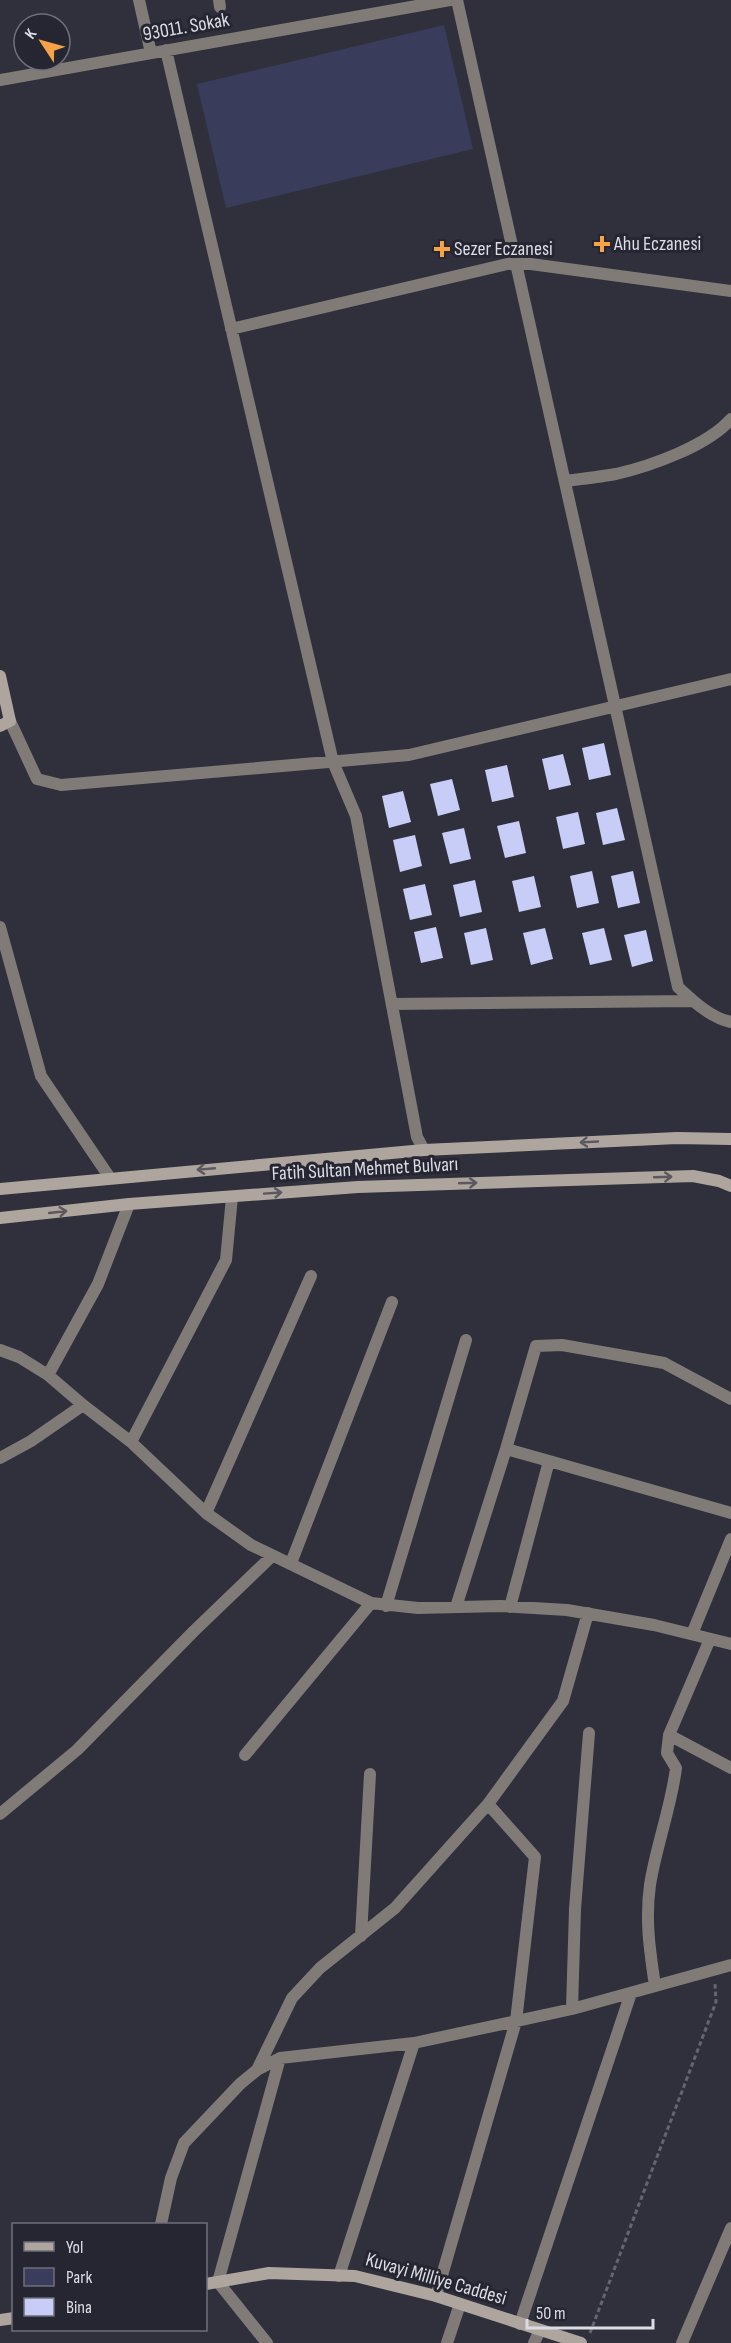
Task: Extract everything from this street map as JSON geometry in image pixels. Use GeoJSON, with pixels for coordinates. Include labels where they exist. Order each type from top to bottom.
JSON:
{"type":"FeatureCollection","features":[{"type":"Feature","properties":{"kind":"main road"},"geometry":{"type":"LineString","coordinates":[[0,676],[5,724]]}},
{"type":"Feature","properties":{"kind":"main road","name":"Fatih Sultan Mehmet Bulvarı"},"geometry":{"type":"LineString","coordinates":[[0,1189],[424,1150],[677,1138],[731,1139]]}},
{"type":"Feature","properties":{"kind":"main road","name":"Fatih Sultan Mehmet Bulvarı"},"geometry":{"type":"LineString","coordinates":[[0,1218],[129,1204],[358,1187],[693,1176],[731,1186]]}},
{"type":"Feature","properties":{"kind":"main road","name":"Kuvayi Milliye Caddesi"},"geometry":{"type":"LineString","coordinates":[[212,2283],[269,2273],[355,2276],[436,2296],[581,2343]]}},
{"type":"Feature","properties":{"kind":"street"},"geometry":{"type":"LineString","coordinates":[[139,0],[151,53]]}},
{"type":"Feature","properties":{"kind":"street","name":"93011. Sokak"},"geometry":{"type":"LineString","coordinates":[[0,80],[450,0]]}},
{"type":"Feature","properties":{"kind":"street"},"geometry":{"type":"LineString","coordinates":[[457,0],[678,987],[693,1001],[722,1020],[731,1022]]}},
{"type":"Feature","properties":{"kind":"street"},"geometry":{"type":"LineString","coordinates":[[166,51],[333,762],[356,816],[417,1137],[424,1150]]}},
{"type":"Feature","properties":{"kind":"street"},"geometry":{"type":"LineString","coordinates":[[231,328],[516,262],[731,291]]}},
{"type":"Feature","properties":{"kind":"street"},"geometry":{"type":"LineString","coordinates":[[565,481],[617,474],[674,455],[721,430],[731,419]]}},
{"type":"Feature","properties":{"kind":"street"},"geometry":{"type":"LineString","coordinates":[[5,724],[37,779],[61,785],[409,755],[731,679]]}},
{"type":"Feature","properties":{"kind":"street"},"geometry":{"type":"LineString","coordinates":[[0,927],[41,1076],[110,1178]]}},
{"type":"Feature","properties":{"kind":"street"},"geometry":{"type":"LineString","coordinates":[[392,1004],[693,1001]]}},
{"type":"Feature","properties":{"kind":"street"},"geometry":{"type":"LineString","coordinates":[[131,1442],[226,1260],[232,1197]]}},
{"type":"Feature","properties":{"kind":"street"},"geometry":{"type":"LineString","coordinates":[[48,1376],[98,1284],[129,1204]]}},
{"type":"Feature","properties":{"kind":"street"},"geometry":{"type":"LineString","coordinates":[[206,1514],[310,1276]]}},
{"type":"Feature","properties":{"kind":"street"},"geometry":{"type":"LineString","coordinates":[[291,1563],[392,1302]]}},
{"type":"Feature","properties":{"kind":"street"},"geometry":{"type":"LineString","coordinates":[[386,1606],[466,1340]]}},
{"type":"Feature","properties":{"kind":"street"},"geometry":{"type":"LineString","coordinates":[[456,1607],[536,1346],[562,1345],[664,1363],[731,1399]]}},
{"type":"Feature","properties":{"kind":"street"},"geometry":{"type":"LineString","coordinates":[[0,1350],[19,1357],[48,1376],[131,1442],[206,1514],[273,1556],[371,1603],[386,1606],[567,1610],[692,1634],[731,1644]]}},
{"type":"Feature","properties":{"kind":"street"},"geometry":{"type":"LineString","coordinates":[[0,1458],[31,1442],[83,1405]]}},
{"type":"Feature","properties":{"kind":"street"},"geometry":{"type":"LineString","coordinates":[[506,1449],[731,1513]]}},
{"type":"Feature","properties":{"kind":"street"},"geometry":{"type":"LineString","coordinates":[[510,1607],[549,1461]]}},
{"type":"Feature","properties":{"kind":"street"},"geometry":{"type":"LineString","coordinates":[[692,1634],[731,1539]]}},
{"type":"Feature","properties":{"kind":"street"},"geometry":{"type":"LineString","coordinates":[[0,1814],[77,1750],[194,1631],[273,1556]]}},
{"type":"Feature","properties":{"kind":"street"},"geometry":{"type":"LineString","coordinates":[[244,1755],[371,1603]]}},
{"type":"Feature","properties":{"kind":"street"},"geometry":{"type":"LineString","coordinates":[[256,2070],[292,1998],[320,1968],[395,1908],[488,1804],[563,1701],[588,1613]]}},
{"type":"Feature","properties":{"kind":"street"},"geometry":{"type":"LineString","coordinates":[[655,1986],[647,1928],[650,1885],[674,1789],[676,1768],[667,1753],[669,1735],[710,1639]]}},
{"type":"Feature","properties":{"kind":"street"},"geometry":{"type":"LineString","coordinates":[[572,2009],[575,1909],[589,1733]]}},
{"type":"Feature","properties":{"kind":"street"},"geometry":{"type":"LineString","coordinates":[[669,1735],[731,1768]]}},
{"type":"Feature","properties":{"kind":"street"},"geometry":{"type":"LineString","coordinates":[[361,1936],[370,1774]]}},
{"type":"Feature","properties":{"kind":"street"},"geometry":{"type":"LineString","coordinates":[[436,2296],[516,2021],[535,1857],[488,1804]]}},
{"type":"Feature","properties":{"kind":"street"},"geometry":{"type":"LineString","coordinates":[[161,2223],[171,2178],[184,2143],[256,2070],[280,2058],[414,2043],[572,2009],[731,1965]]}},
{"type":"Feature","properties":{"kind":"street"},"geometry":{"type":"LineString","coordinates":[[520,2324],[631,1993]]}},
{"type":"Feature","properties":{"kind":"street"},"geometry":{"type":"LineString","coordinates":[[339,2276],[414,2043]]}},
{"type":"Feature","properties":{"kind":"street"},"geometry":{"type":"LineString","coordinates":[[267,2343],[212,2283],[280,2058]]}},
{"type":"Feature","properties":{"kind":"street"},"geometry":{"type":"LineString","coordinates":[[682,2343],[731,2228]]}},
{"type":"Feature","properties":{"kind":"street"},"geometry":{"type":"LineString","coordinates":[[447,2343],[460,2304]]}},
{"type":"Feature","properties":{"kind":"street"},"geometry":{"type":"LineString","coordinates":[[534,2343],[540,2330]]}},
{"type":"Feature","properties":{"kind":"path"},"geometry":{"type":"LineString","coordinates":[[587,2343],[716,2002],[714,1970]]}},
{"type":"Feature","properties":{"kind":"green space"},"geometry":{"type":"Polygon","coordinates":[[[444,25],[473,149],[226,208],[197,84],[444,25]]]}},
{"type":"Feature","properties":{"kind":"building"},"geometry":{"type":"Polygon","coordinates":[[[604,743],[611,775],[589,780],[582,748],[604,743]]]}},
{"type":"Feature","properties":{"kind":"building"},"geometry":{"type":"Polygon","coordinates":[[[563,754],[571,785],[549,790],[542,759],[563,754]]]}},
{"type":"Feature","properties":{"kind":"building"},"geometry":{"type":"Polygon","coordinates":[[[507,765],[514,797],[492,802],[485,770],[507,765]]]}},
{"type":"Feature","properties":{"kind":"building"},"geometry":{"type":"Polygon","coordinates":[[[452,779],[460,810],[438,816],[430,784],[452,779]]]}},
{"type":"Feature","properties":{"kind":"building"},"geometry":{"type":"Polygon","coordinates":[[[403,791],[411,822],[389,828],[382,796],[403,791]]]}},
{"type":"Feature","properties":{"kind":"building"},"geometry":{"type":"Polygon","coordinates":[[[617,808],[625,840],[603,845],[596,813],[617,808]]]}},
{"type":"Feature","properties":{"kind":"building"},"geometry":{"type":"Polygon","coordinates":[[[578,812],[585,844],[563,849],[556,817],[578,812]]]}},
{"type":"Feature","properties":{"kind":"building"},"geometry":{"type":"Polygon","coordinates":[[[519,821],[526,853],[505,858],[497,826],[519,821]]]}},
{"type":"Feature","properties":{"kind":"building"},"geometry":{"type":"Polygon","coordinates":[[[464,828],[471,859],[450,864],[442,833],[464,828]]]}},
{"type":"Feature","properties":{"kind":"building"},"geometry":{"type":"Polygon","coordinates":[[[415,835],[422,866],[400,872],[393,840],[415,835]]]}},
{"type":"Feature","properties":{"kind":"building"},"geometry":{"type":"Polygon","coordinates":[[[592,871],[599,903],[577,908],[570,876],[592,871]]]}},
{"type":"Feature","properties":{"kind":"building"},"geometry":{"type":"Polygon","coordinates":[[[633,871],[640,903],[618,908],[611,876],[633,871]]]}},
{"type":"Feature","properties":{"kind":"building"},"geometry":{"type":"Polygon","coordinates":[[[534,876],[541,907],[519,912],[512,881],[534,876]]]}},
{"type":"Feature","properties":{"kind":"building"},"geometry":{"type":"Polygon","coordinates":[[[475,880],[482,912],[460,917],[453,885],[475,880]]]}},
{"type":"Feature","properties":{"kind":"building"},"geometry":{"type":"Polygon","coordinates":[[[425,884],[432,915],[410,920],[403,889],[425,884]]]}},
{"type":"Feature","properties":{"kind":"building"},"geometry":{"type":"Polygon","coordinates":[[[436,927],[443,958],[421,963],[414,932],[436,927]]]}},
{"type":"Feature","properties":{"kind":"building"},"geometry":{"type":"Polygon","coordinates":[[[486,928],[493,960],[471,965],[464,933],[486,928]]]}},
{"type":"Feature","properties":{"kind":"building"},"geometry":{"type":"Polygon","coordinates":[[[545,928],[553,959],[531,965],[523,933],[545,928]]]}},
{"type":"Feature","properties":{"kind":"building"},"geometry":{"type":"Polygon","coordinates":[[[604,928],[612,960],[590,965],[582,933],[604,928]]]}},
{"type":"Feature","properties":{"kind":"building"},"geometry":{"type":"Polygon","coordinates":[[[646,930],[653,961],[632,967],[624,935],[646,930]]]}},
{"type":"Feature","properties":{"kind":"place","name":"Ahu Eczanesi"},"geometry":{"type":"Point","coordinates":[602,244]}},
{"type":"Feature","properties":{"kind":"place","name":"Sezer Eczanesi"},"geometry":{"type":"Point","coordinates":[442,249]}}]}
